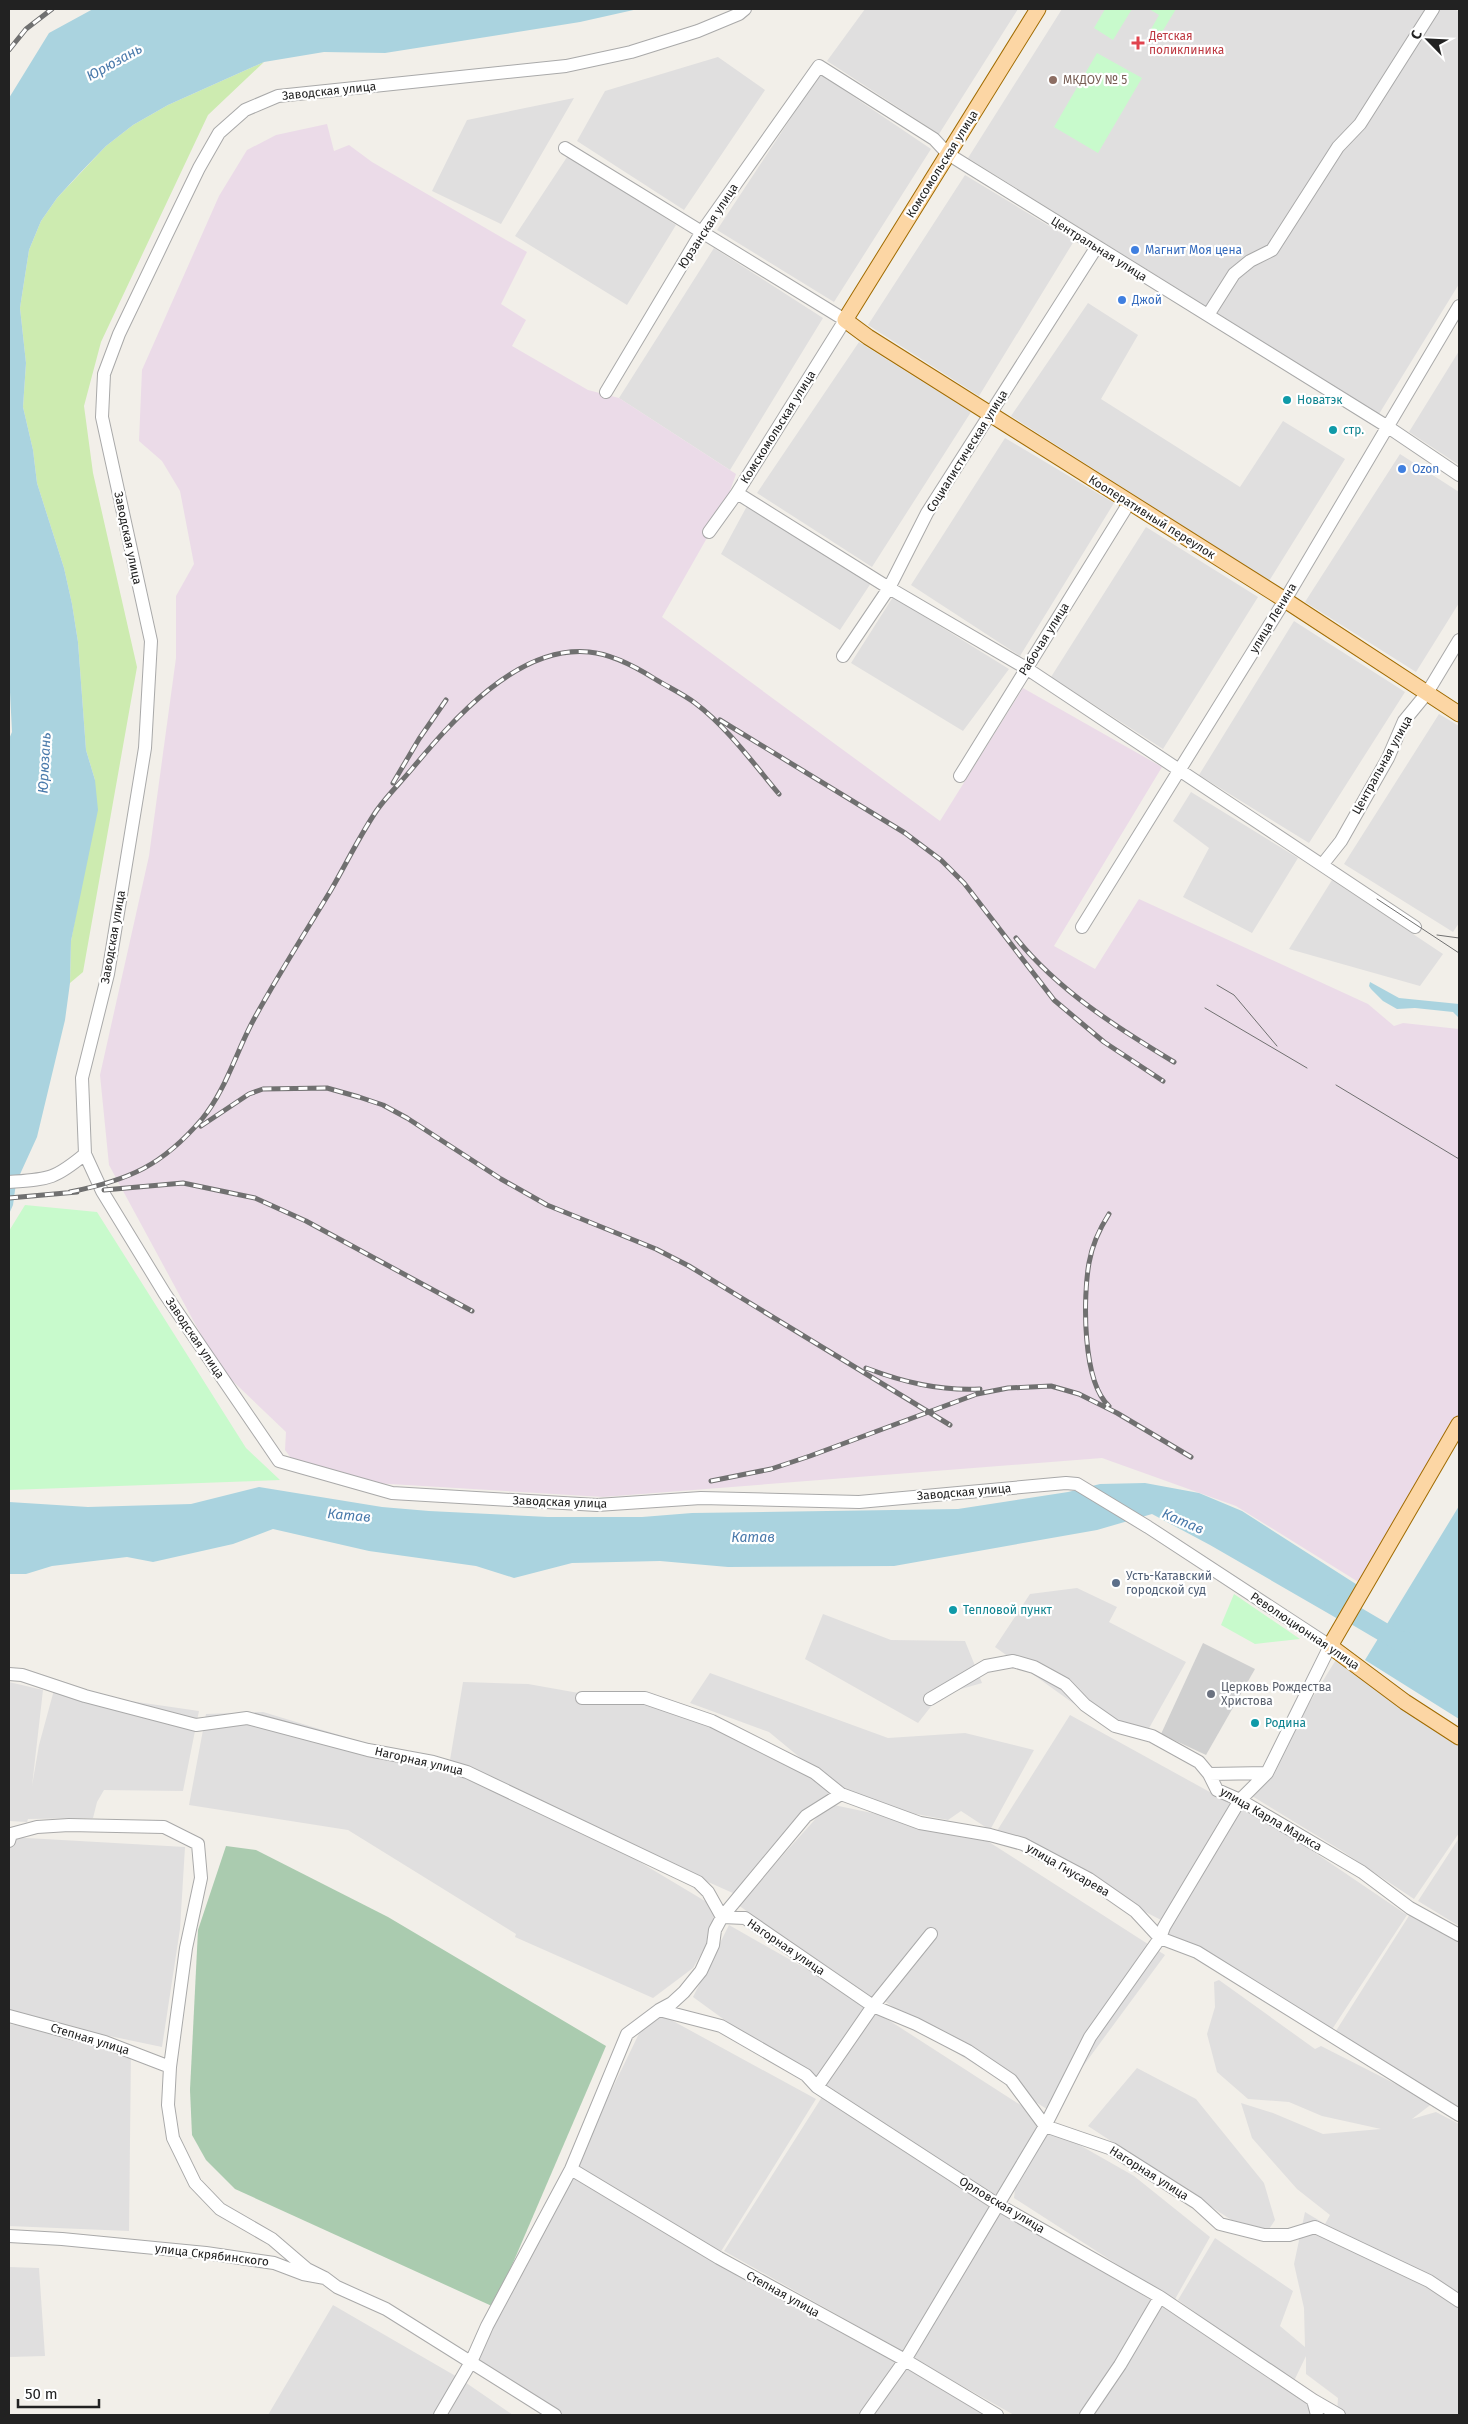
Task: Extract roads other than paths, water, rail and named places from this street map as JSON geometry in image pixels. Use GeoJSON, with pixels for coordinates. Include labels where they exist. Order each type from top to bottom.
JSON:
{"type":"FeatureCollection","features":[{"type":"Feature","properties":{"kind":"main road","name":"Комсомольская улица"},"geometry":{"type":"LineString","coordinates":[[845,320],[1038,9]]}},
{"type":"Feature","properties":{"kind":"main road","name":"Кооперативный переулок"},"geometry":{"type":"LineString","coordinates":[[845,320],[868,337],[1128,503],[1285,600],[1459,714]]}},
{"type":"Feature","properties":{"kind":"main road"},"geometry":{"type":"LineString","coordinates":[[1330,1646],[1459,1424]]}},
{"type":"Feature","properties":{"kind":"main road","name":"Революционная улица"},"geometry":{"type":"LineString","coordinates":[[1330,1646],[1405,1702],[1459,1737]]}},
{"type":"Feature","properties":{"kind":"street","name":"Заводская улица"},"geometry":{"type":"LineString","coordinates":[[745,9],[739,14],[698,31],[631,52],[566,66],[278,96],[245,110],[219,132],[199,168],[131,309],[104,374],[102,417],[151,642],[145,748],[108,974],[82,1078],[85,1154],[102,1190],[166,1294],[280,1462],[392,1493],[597,1504],[701,1498],[859,1502],[1066,1483],[1077,1484]]}},
{"type":"Feature","properties":{"kind":"street"},"geometry":{"type":"LineString","coordinates":[[1208,315],[1234,274],[1250,261],[1272,250],[1338,148],[1360,124],[1433,9]]}},
{"type":"Feature","properties":{"kind":"street","name":"Центральная улица"},"geometry":{"type":"LineString","coordinates":[[819,66],[934,139],[948,154],[1096,248],[1388,427],[1459,475]]}},
{"type":"Feature","properties":{"kind":"street","name":"Юрзанская улица"},"geometry":{"type":"LineString","coordinates":[[606,392],[700,233],[819,66]]}},
{"type":"Feature","properties":{"kind":"street"},"geometry":{"type":"LineString","coordinates":[[565,148],[700,233],[845,320]]}},
{"type":"Feature","properties":{"kind":"street","name":"Социалистическая улица"},"geometry":{"type":"LineString","coordinates":[[843,656],[889,588],[927,513],[1096,248]]}},
{"type":"Feature","properties":{"kind":"street","name":"улица Ленина"},"geometry":{"type":"LineString","coordinates":[[1082,927],[1285,600],[1459,306]]}},
{"type":"Feature","properties":{"kind":"street","name":"Комскомольская улица"},"geometry":{"type":"LineString","coordinates":[[709,532],[736,493],[845,320]]}},
{"type":"Feature","properties":{"kind":"street"},"geometry":{"type":"LineString","coordinates":[[736,493],[889,588],[1026,668],[1415,927]]}},
{"type":"Feature","properties":{"kind":"street","name":"Рабочая улица"},"geometry":{"type":"LineString","coordinates":[[960,776],[1128,503]]}},
{"type":"Feature","properties":{"kind":"street","name":"Центральная улица"},"geometry":{"type":"LineString","coordinates":[[1322,865],[1340,841],[1388,758],[1404,721],[1427,693],[1459,640]]}},
{"type":"Feature","properties":{"kind":"street"},"geometry":{"type":"LineString","coordinates":[[9,1182],[46,1179],[60,1174],[85,1154]]}},
{"type":"Feature","properties":{"kind":"street","name":"Революционная улица"},"geometry":{"type":"LineString","coordinates":[[1077,1484],[1148,1527],[1330,1646]]}},
{"type":"Feature","properties":{"kind":"street"},"geometry":{"type":"LineString","coordinates":[[866,2415],[905,2360],[1045,2126],[1090,2037],[1160,1938],[1164,1926],[1240,1800],[1267,1772],[1330,1646]]}},
{"type":"Feature","properties":{"kind":"street","name":"улица Карла Маркса"},"geometry":{"type":"LineString","coordinates":[[930,1700],[986,1666],[1013,1661],[1034,1667],[1065,1684],[1085,1705],[1115,1726],[1152,1736],[1199,1762],[1209,1774],[1217,1790],[1240,1800],[1362,1872],[1410,1908],[1459,1935]]}},
{"type":"Feature","properties":{"kind":"street","name":"Нагорная улица"},"geometry":{"type":"LineString","coordinates":[[9,1674],[22,1675],[85,1696],[196,1726],[247,1718],[368,1750],[433,1762],[467,1772],[698,1882],[708,1892],[722,1917],[745,1918],[873,2006],[916,2024],[968,2051],[1011,2080],[1045,2126],[1112,2149],[1197,2203],[1220,2224],[1264,2236],[1289,2235],[1315,2227],[1429,2281],[1459,2302]]}},
{"type":"Feature","properties":{"kind":"street","name":"улица Гнусарева"},"geometry":{"type":"LineString","coordinates":[[582,1698],[645,1698],[712,1721],[815,1773],[841,1794],[920,1823],[990,1835],[1023,1844],[1089,1879],[1120,1900],[1135,1911],[1160,1938],[1197,1952],[1459,2116]]}},
{"type":"Feature","properties":{"kind":"street"},"geometry":{"type":"LineString","coordinates":[[1209,1774],[1267,1772]]}},
{"type":"Feature","properties":{"kind":"street"},"geometry":{"type":"LineString","coordinates":[[440,2415],[470,2362],[487,2326],[571,2169],[627,2034],[659,2010],[672,2003],[700,1970],[713,1945],[715,1930],[722,1917],[806,1816],[841,1794]]}},
{"type":"Feature","properties":{"kind":"street"},"geometry":{"type":"LineString","coordinates":[[10,1836],[37,1827],[69,1825],[164,1827],[198,1844],[201,1878],[186,1948],[170,2067],[168,2105],[173,2138],[195,2183],[220,2209],[272,2239],[307,2269],[326,2278]]}},
{"type":"Feature","properties":{"kind":"street"},"geometry":{"type":"LineString","coordinates":[[816,2087],[873,2006],[931,1934]]}},
{"type":"Feature","properties":{"kind":"street","name":"Орловская улица"},"geometry":{"type":"LineString","coordinates":[[659,2010],[720,2026],[806,2075],[816,2087],[997,2204],[1160,2297],[1313,2400],[1340,2415]]}},
{"type":"Feature","properties":{"kind":"street","name":"Степная улица"},"geometry":{"type":"LineString","coordinates":[[9,2016],[105,2042],[170,2067]]}},
{"type":"Feature","properties":{"kind":"street","name":"Степная улица"},"geometry":{"type":"LineString","coordinates":[[571,2169],[719,2258],[905,2360],[997,2415]]}},
{"type":"Feature","properties":{"kind":"street","name":"улица Скрябинского"},"geometry":{"type":"LineString","coordinates":[[9,2236],[62,2239],[206,2253],[274,2263],[303,2274],[326,2278],[337,2287],[386,2309],[555,2415]]}},
{"type":"Feature","properties":{"kind":"street"},"geometry":{"type":"LineString","coordinates":[[1086,2415],[1120,2365],[1160,2297]]}},
{"type":"Feature","properties":{"kind":"street"},"geometry":{"type":"LineString","coordinates":[[1313,2400],[1316,2415]]}},
{"type":"Feature","properties":{"kind":"water","name":"Юрюзань"},"geometry":{"type":"Polygon","coordinates":[[[93,9],[638,9],[580,22],[385,53],[324,52],[264,62],[168,105],[133,125],[106,146],[79,174],[57,198],[41,221],[29,250],[20,308],[26,363],[23,407],[33,450],[37,483],[64,568],[72,604],[78,642],[86,750],[95,780],[98,810],[71,941],[70,983],[65,1020],[37,1137],[16,1183],[13,1205],[9,1214],[9,739],[12,732],[9,672],[9,98],[49,33],[93,9]]]}},
{"type":"Feature","properties":{"kind":"water"},"geometry":{"type":"Polygon","coordinates":[[[1370,982],[1399,998],[1459,1004],[1459,1018],[1453,1012],[1415,1008],[1397,1009],[1383,1001],[1371,989],[1369,986],[1370,982]]]}},
{"type":"Feature","properties":{"kind":"water"},"geometry":{"type":"Polygon","coordinates":[[[1145,1483],[1199,1493],[1242,1511],[1359,1586],[1338,1619],[1210,1545],[1152,1514],[1097,1530],[894,1566],[728,1567],[660,1561],[572,1563],[514,1578],[476,1566],[369,1551],[273,1529],[233,1544],[153,1562],[127,1557],[52,1566],[26,1574],[9,1574],[9,1502],[88,1507],[191,1504],[259,1487],[382,1507],[429,1511],[548,1517],[642,1517],[692,1513],[958,1509],[1068,1492],[1100,1484],[1145,1483]]]}},
{"type":"Feature","properties":{"kind":"water"},"geometry":{"type":"Polygon","coordinates":[[[1459,1506],[1459,1719],[1365,1660],[1459,1506]]]}},
{"type":"Feature","properties":{"kind":"waterway","name":"Катав"},"geometry":{"type":"LineString","coordinates":[[1334,1603],[1402,1643],[1405,1641]]}},
{"type":"Feature","properties":{"kind":"tram line"},"geometry":{"type":"LineString","coordinates":[[1377,899],[1459,953]]}},
{"type":"Feature","properties":{"kind":"tram line"},"geometry":{"type":"LineString","coordinates":[[1437,935],[1459,938]]}},
{"type":"Feature","properties":{"kind":"tram line"},"geometry":{"type":"LineString","coordinates":[[1217,985],[1234,995],[1277,1046]]}},
{"type":"Feature","properties":{"kind":"tram line"},"geometry":{"type":"LineString","coordinates":[[1205,1008],[1307,1068]]}},
{"type":"Feature","properties":{"kind":"tram line"},"geometry":{"type":"LineString","coordinates":[[1336,1085],[1459,1159]]}},
{"type":"Feature","properties":{"kind":"railway"},"geometry":{"type":"LineString","coordinates":[[9,50],[26,29],[52,9]]}},
{"type":"Feature","properties":{"kind":"railway"},"geometry":{"type":"LineString","coordinates":[[70,1192],[110,1182],[143,1169],[173,1149],[202,1119],[218,1096],[263,1003],[377,810],[466,709],[512,673],[537,661],[562,653],[598,653],[624,662],[686,697],[707,713],[739,746],[779,794]]}},
{"type":"Feature","properties":{"kind":"railway"},"geometry":{"type":"LineString","coordinates":[[393,783],[419,739],[446,700]]}},
{"type":"Feature","properties":{"kind":"railway"},"geometry":{"type":"LineString","coordinates":[[720,720],[905,833],[941,860],[964,883],[1054,1000],[1104,1042],[1163,1081]]}},
{"type":"Feature","properties":{"kind":"railway"},"geometry":{"type":"LineString","coordinates":[[1016,938],[1051,975],[1089,1007],[1174,1062]]}},
{"type":"Feature","properties":{"kind":"railway"},"geometry":{"type":"LineString","coordinates":[[201,1126],[249,1094],[263,1089],[327,1088],[383,1105],[407,1118],[501,1179],[547,1205],[656,1249],[689,1266],[950,1425]]}},
{"type":"Feature","properties":{"kind":"railway"},"geometry":{"type":"LineString","coordinates":[[104,1190],[183,1183],[255,1198],[306,1221],[472,1311]]}},
{"type":"Feature","properties":{"kind":"railway"},"geometry":{"type":"LineString","coordinates":[[9,1198],[77,1192]]}},
{"type":"Feature","properties":{"kind":"railway"},"geometry":{"type":"LineString","coordinates":[[1109,1214],[1102,1225],[1090,1256],[1086,1296],[1089,1359],[1100,1394],[1109,1406]]}},
{"type":"Feature","properties":{"kind":"railway"},"geometry":{"type":"LineString","coordinates":[[866,1368],[936,1387],[980,1389]]}},
{"type":"Feature","properties":{"kind":"railway"},"geometry":{"type":"LineString","coordinates":[[711,1481],[771,1469],[977,1394],[1008,1388],[1051,1386],[1079,1394],[1117,1413],[1191,1457]]}},
{"type":"Feature","properties":{"kind":"place","name":"Детская поликлиника"},"geometry":{"type":"Point","coordinates":[1138,43]}},
{"type":"Feature","properties":{"kind":"place","name":"МКДОУ № 5"},"geometry":{"type":"Point","coordinates":[1053,80]}},
{"type":"Feature","properties":{"kind":"place","name":"Магнит Моя цена"},"geometry":{"type":"Point","coordinates":[1135,250]}},
{"type":"Feature","properties":{"kind":"place","name":"Джой"},"geometry":{"type":"Point","coordinates":[1122,300]}},
{"type":"Feature","properties":{"kind":"place","name":"Новатэк"},"geometry":{"type":"Point","coordinates":[1287,400]}},
{"type":"Feature","properties":{"kind":"place","name":"стр."},"geometry":{"type":"Point","coordinates":[1333,430]}},
{"type":"Feature","properties":{"kind":"place","name":"Ozon"},"geometry":{"type":"Point","coordinates":[1402,469]}},
{"type":"Feature","properties":{"kind":"place","name":"Усть-Катавский городской суд"},"geometry":{"type":"Point","coordinates":[1116,1583]}},
{"type":"Feature","properties":{"kind":"place","name":"Тепловой пункт"},"geometry":{"type":"Point","coordinates":[953,1610]}},
{"type":"Feature","properties":{"kind":"place","name":"Церковь Рождества Христова"},"geometry":{"type":"Point","coordinates":[1211,1694]}},
{"type":"Feature","properties":{"kind":"place","name":"Родина"},"geometry":{"type":"Point","coordinates":[1255,1723]}}]}
